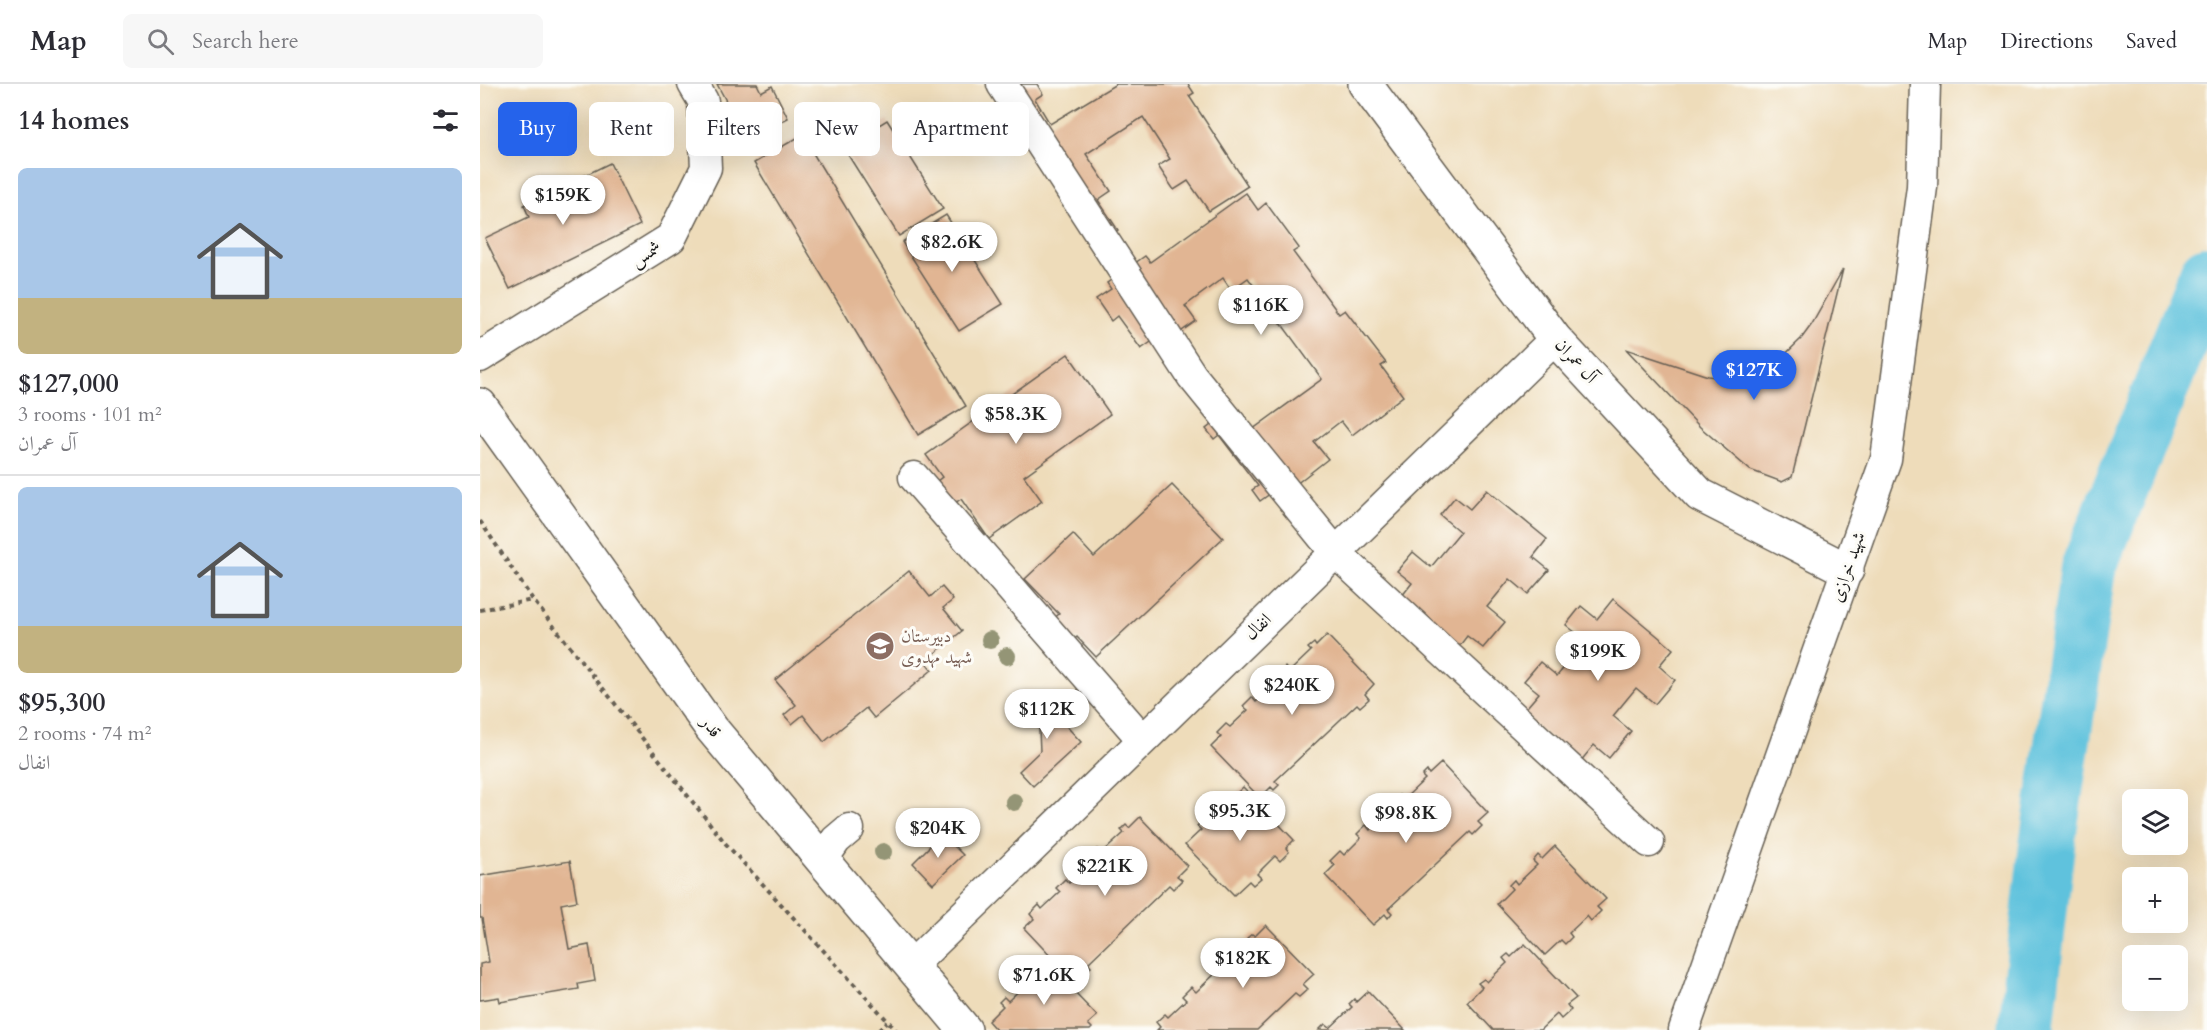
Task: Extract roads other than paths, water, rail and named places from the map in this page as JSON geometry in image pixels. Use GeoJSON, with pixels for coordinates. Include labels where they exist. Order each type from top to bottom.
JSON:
{"type":"FeatureCollection","features":[{"type":"Feature","properties":{"kind":"street","name":"شمس"},"geometry":{"type":"LineString","coordinates":[[480,357],[671,238],[706,168],[703,101],[693,84]]}},
{"type":"Feature","properties":{"kind":"street"},"geometry":{"type":"LineString","coordinates":[[1002,84],[1192,375],[1335,552],[1649,842]]}},
{"type":"Feature","properties":{"kind":"street","name":"آل عمران"},"geometry":{"type":"LineString","coordinates":[[1365,84],[1555,339],[1700,495],[1847,570]]}},
{"type":"Feature","properties":{"kind":"street","name":"شهید خرازی"},"geometry":{"type":"LineString","coordinates":[[1684,1030],[1886,459],[1922,187],[1925,84]]}},
{"type":"Feature","properties":{"kind":"street","name":"انفال"},"geometry":{"type":"LineString","coordinates":[[911,966],[1555,339]]}},
{"type":"Feature","properties":{"kind":"street","name":"قدر"},"geometry":{"type":"LineString","coordinates":[[480,405],[712,729],[965,1030]]}},
{"type":"Feature","properties":{"kind":"street"},"geometry":{"type":"LineString","coordinates":[[914,477],[1142,739]]}},
{"type":"Feature","properties":{"kind":"street"},"geometry":{"type":"LineString","coordinates":[[829,869],[827,853],[836,840],[849,829]]}},
{"type":"Feature","properties":{"kind":"waterway"},"geometry":{"type":"LineString","coordinates":[[2026,1030],[2047,845],[2088,569],[2207,274]]}},
{"type":"Feature","properties":{"kind":"place","name":"دبیرستان شهید مهدوی"},"geometry":{"type":"Point","coordinates":[880,646]}}]}
